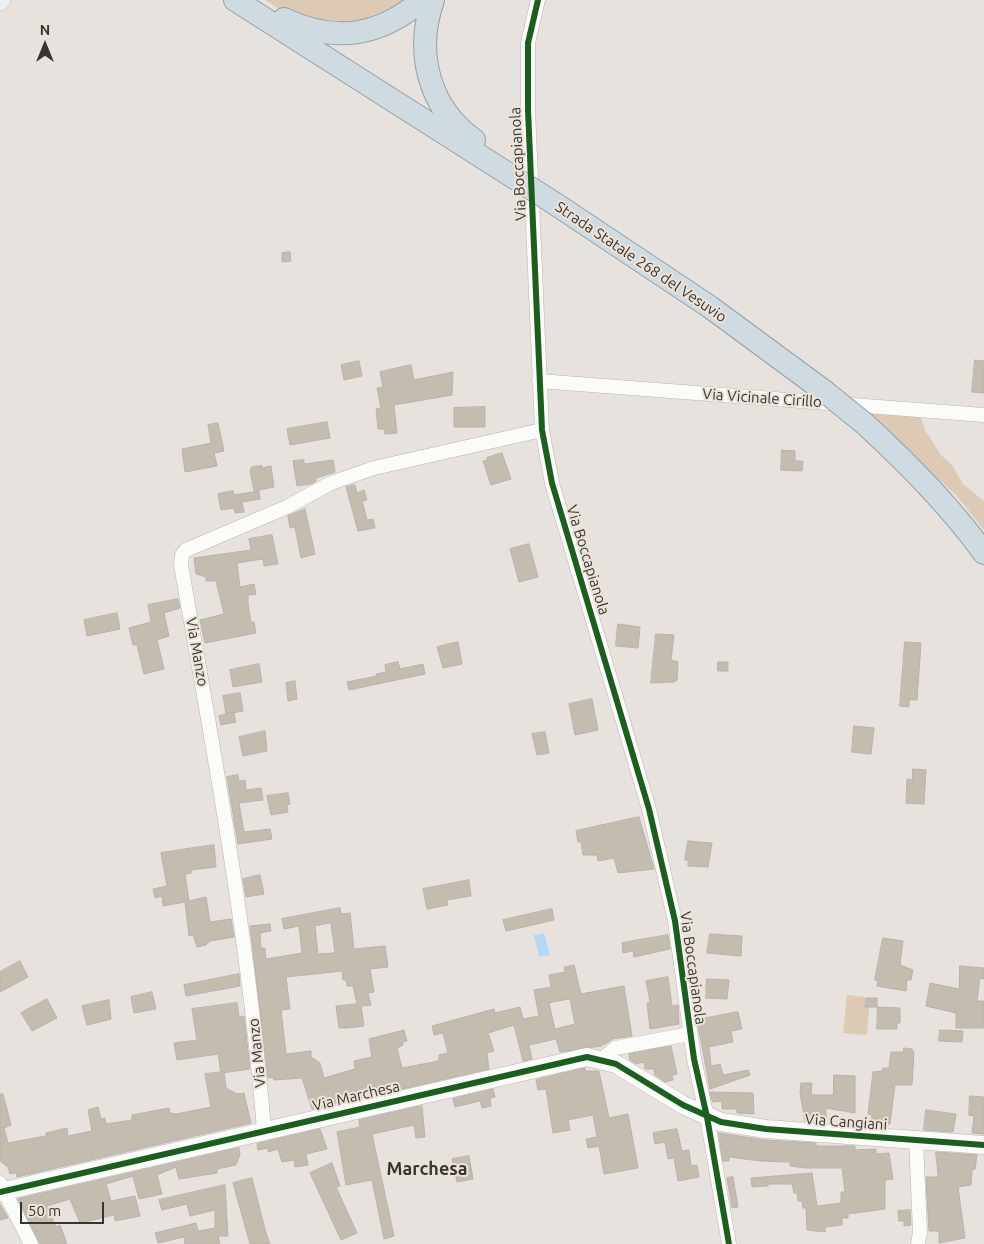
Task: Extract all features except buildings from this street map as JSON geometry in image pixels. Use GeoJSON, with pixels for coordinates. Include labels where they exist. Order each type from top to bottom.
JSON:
{"type":"FeatureCollection","features":[{"type":"Feature","properties":{"kind":"highway","name":"Strada Statale 268 del Vesuvio"},"geometry":{"type":"LineString","coordinates":[[235,0],[510,175],[710,307],[824,391],[865,424],[912,468],[948,507],[984,553]]}},
{"type":"Feature","properties":{"kind":"highway"},"geometry":{"type":"LineString","coordinates":[[253,0],[306,29],[330,34],[353,33],[381,27],[402,16],[422,0]]}},
{"type":"Feature","properties":{"kind":"highway"},"geometry":{"type":"LineString","coordinates":[[433,0],[425,30],[424,59],[432,89],[448,115],[464,133],[488,150],[510,175]]}},
{"type":"Feature","properties":{"kind":"street","name":"Via Boccapianola"},"geometry":{"type":"LineString","coordinates":[[538,0],[528,43],[528,110],[542,430],[552,483],[660,851],[675,921],[690,1034],[707,1117],[729,1244]]}},
{"type":"Feature","properties":{"kind":"street","name":"Via Vicinale Cirillo"},"geometry":{"type":"LineString","coordinates":[[539,381],[984,415]]}},
{"type":"Feature","properties":{"kind":"street","name":"Via Manzo"},"geometry":{"type":"LineString","coordinates":[[264,1130],[258,1054],[243,933],[181,565],[182,555],[186,550],[287,507],[331,483],[352,475],[542,430]]}},
{"type":"Feature","properties":{"kind":"street"},"geometry":{"type":"LineString","coordinates":[[602,1059],[615,1048],[690,1034]]}},
{"type":"Feature","properties":{"kind":"street","name":"Via Marchesa"},"geometry":{"type":"LineString","coordinates":[[1,1189],[587,1056],[616,1064],[648,1085],[707,1117]]}},
{"type":"Feature","properties":{"kind":"street","name":"Via Cangiani"},"geometry":{"type":"LineString","coordinates":[[707,1117],[721,1122],[766,1129],[984,1145]]}},
{"type":"Feature","properties":{"kind":"street"},"geometry":{"type":"LineString","coordinates":[[916,1140],[920,1232],[918,1244]]}},
{"type":"Feature","properties":{"kind":"street"},"geometry":{"type":"LineString","coordinates":[[1,1189],[31,1244]]}},
{"type":"Feature","properties":{"kind":"shaded area"},"geometry":{"type":"Polygon","coordinates":[[[265,0],[415,0],[356,28],[291,16],[265,0]]]}},
{"type":"Feature","properties":{"kind":"shaded area"},"geometry":{"type":"Polygon","coordinates":[[[868,412],[920,416],[925,430],[941,455],[952,465],[963,484],[984,501],[984,530],[957,496],[867,415],[868,412]]]}},
{"type":"Feature","properties":{"kind":"shaded area"},"geometry":{"type":"Polygon","coordinates":[[[847,995],[865,997],[864,1007],[869,1007],[867,1035],[843,1033],[847,995]]]}},
{"type":"Feature","properties":{"kind":"water"},"geometry":{"type":"Polygon","coordinates":[[[544,933],[550,955],[539,957],[534,935],[544,933]]]}},
{"type":"Feature","properties":{"kind":"cycle path"},"geometry":{"type":"LineString","coordinates":[[538,0],[528,43],[528,110],[542,430],[552,483],[649,809],[675,921],[694,1059],[707,1117],[729,1244]]}},
{"type":"Feature","properties":{"kind":"cycle path"},"geometry":{"type":"LineString","coordinates":[[0,1192],[587,1057],[616,1064],[683,1105],[721,1122],[766,1129],[984,1145]]}},
{"type":"Feature","properties":{"kind":"district","name":"Marchesa"},"geometry":{"type":"Point","coordinates":[427,1169]}}]}
